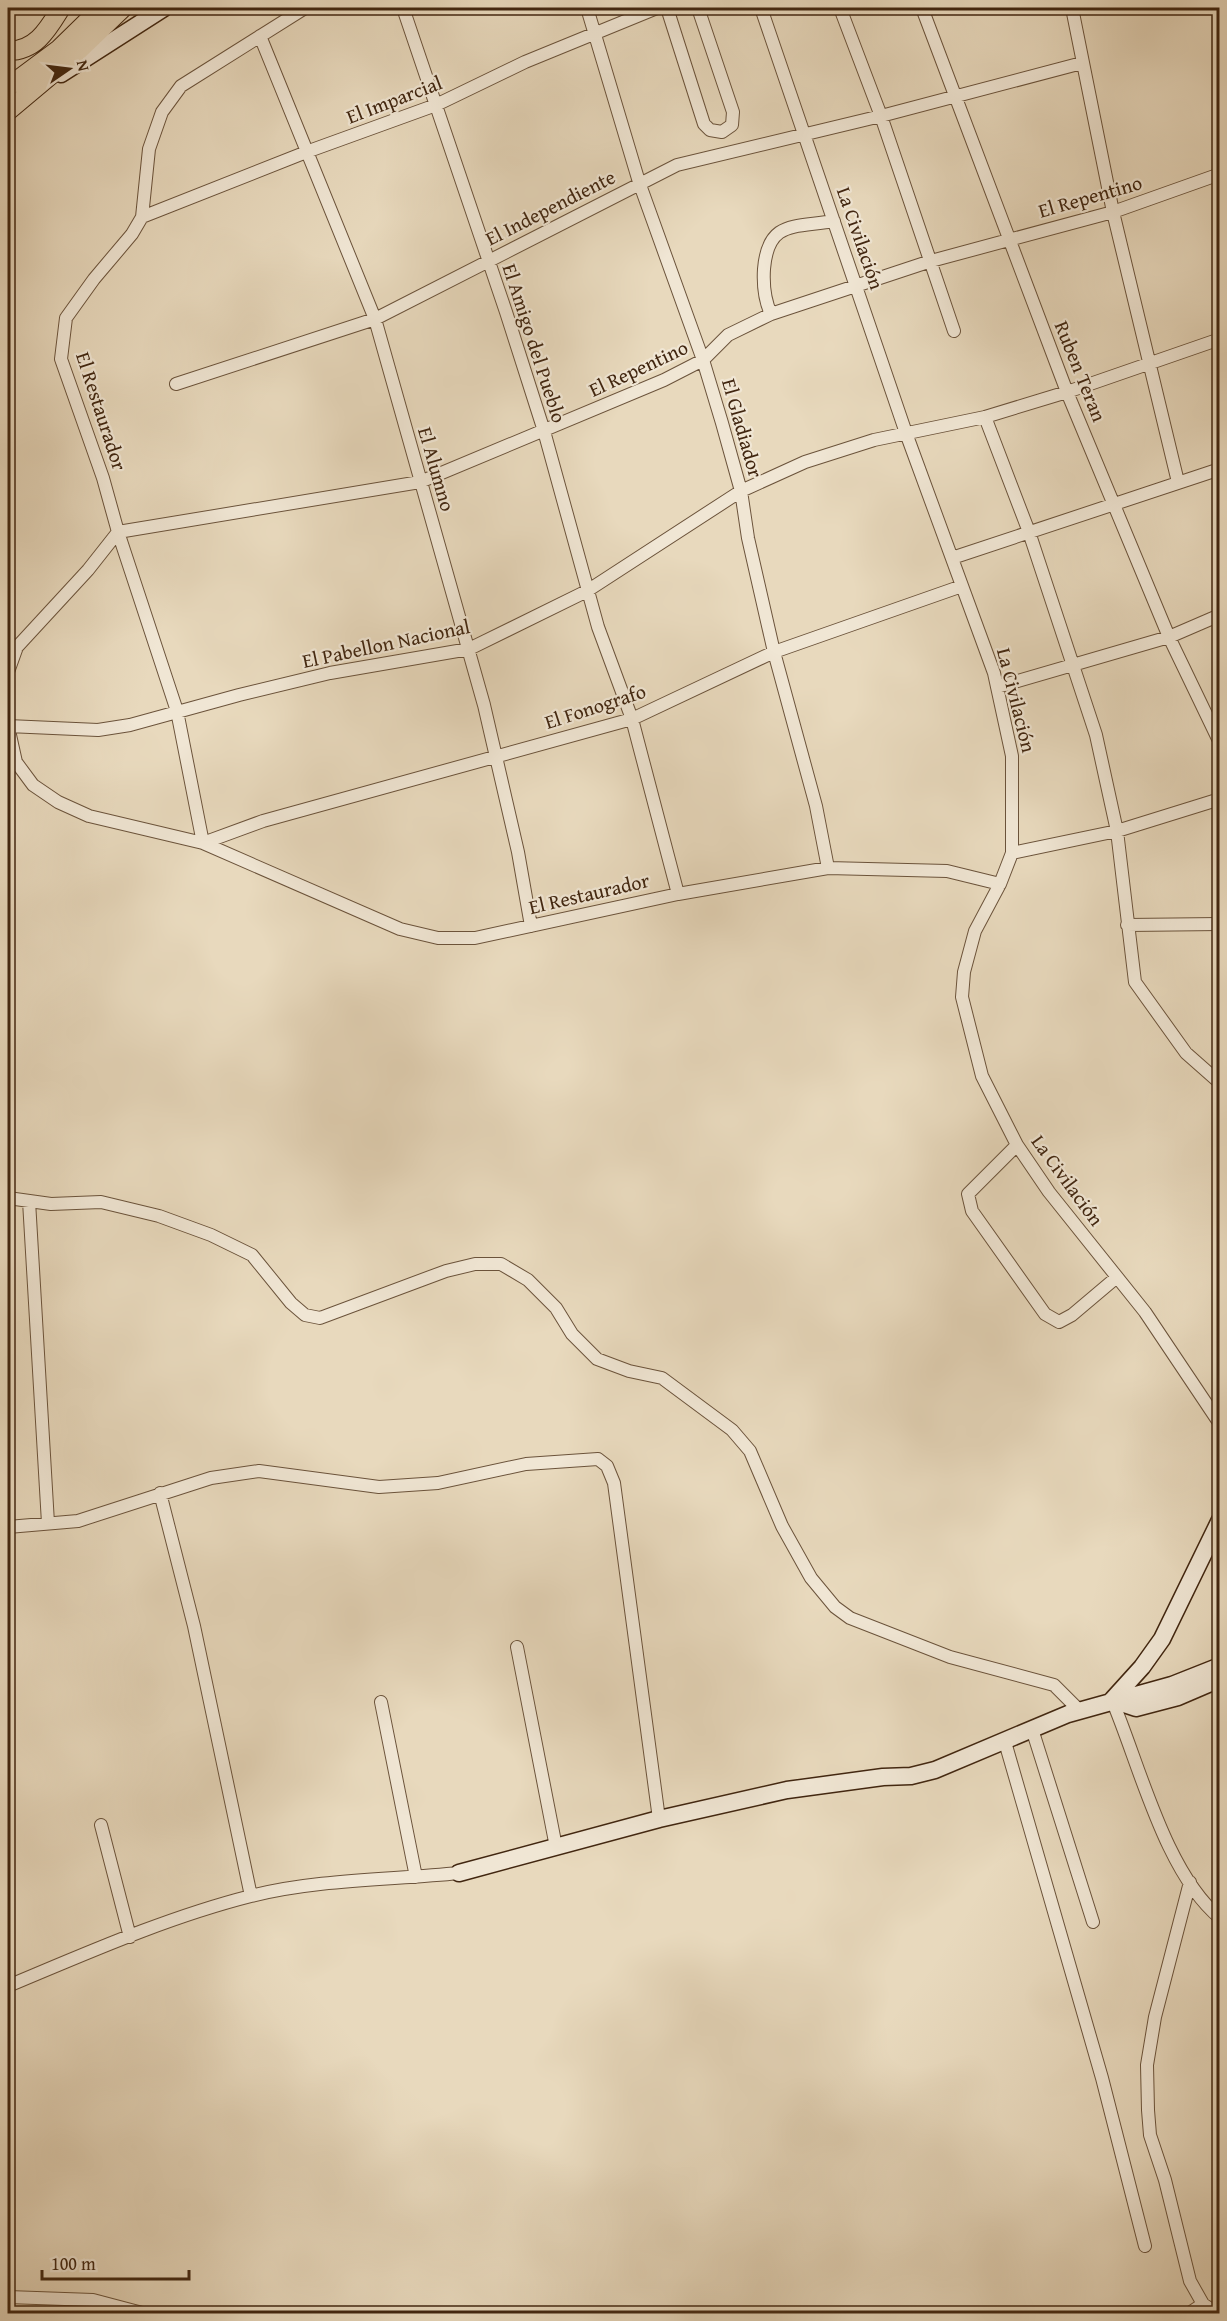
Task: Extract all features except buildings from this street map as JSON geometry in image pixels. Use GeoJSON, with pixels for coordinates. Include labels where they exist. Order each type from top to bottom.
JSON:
{"type":"FeatureCollection","features":[{"type":"Feature","properties":{"kind":"main road"},"geometry":{"type":"LineString","coordinates":[[8,51],[21,50],[40,39],[61,8]]}},
{"type":"Feature","properties":{"kind":"main road"},"geometry":{"type":"LineString","coordinates":[[8,87],[59,49],[101,8]]}},
{"type":"Feature","properties":{"kind":"main road"},"geometry":{"type":"LineString","coordinates":[[8,111],[30,94],[123,8]]}},
{"type":"Feature","properties":{"kind":"street"},"geometry":{"type":"LineString","coordinates":[[30,94],[165,8]]}},
{"type":"Feature","properties":{"kind":"street","name":"El Restaurador"},"geometry":{"type":"LineString","coordinates":[[203,843],[177,711],[118,532],[103,478],[61,358],[66,318],[142,218],[149,149],[162,112],[181,86],[305,8]]}},
{"type":"Feature","properties":{"kind":"street","name":"El Amigo del Pueblo"},"geometry":{"type":"LineString","coordinates":[[403,8],[506,312],[543,431],[587,591]]}},
{"type":"Feature","properties":{"kind":"street","name":"El Gladiador"},"geometry":{"type":"LineString","coordinates":[[587,8],[639,182],[703,360],[741,491],[748,538],[774,652],[816,806],[828,868]]}},
{"type":"Feature","properties":{"kind":"street","name":"El Imparcial"},"geometry":{"type":"LineString","coordinates":[[142,218],[309,151],[436,105],[594,31],[657,8]]}},
{"type":"Feature","properties":{"kind":"street"},"geometry":{"type":"LineString","coordinates":[[667,8],[704,124],[710,130],[722,132],[732,125],[734,112],[698,8]]}},
{"type":"Feature","properties":{"kind":"street","name":"La Civilación"},"geometry":{"type":"LineString","coordinates":[[761,8],[806,134],[906,433],[997,687],[1012,756],[1012,853],[1000,885],[975,931],[964,972],[962,998],[982,1076],[1017,1145],[1049,1192],[1145,1312],[1220,1424]]}},
{"type":"Feature","properties":{"kind":"street"},"geometry":{"type":"LineString","coordinates":[[840,8],[881,116],[954,331]]}},
{"type":"Feature","properties":{"kind":"street","name":"Ruben Teran"},"geometry":{"type":"LineString","coordinates":[[922,8],[953,97],[1067,392],[1169,637],[1220,743]]}},
{"type":"Feature","properties":{"kind":"street"},"geometry":{"type":"LineString","coordinates":[[1072,8],[1113,212],[1178,482]]}},
{"type":"Feature","properties":{"kind":"street","name":"El Alumno"},"geometry":{"type":"LineString","coordinates":[[260,36],[309,151],[375,319],[469,649],[518,852],[531,926]]}},
{"type":"Feature","properties":{"kind":"street","name":"El Independiente"},"geometry":{"type":"LineString","coordinates":[[176,384],[375,319],[639,182],[677,165],[881,116],[1083,63]]}},
{"type":"Feature","properties":{"kind":"street","name":"El Repentino"},"geometry":{"type":"LineString","coordinates":[[118,532],[420,482],[664,380],[703,360],[728,335],[771,314],[930,261],[1113,212],[1220,174]]}},
{"type":"Feature","properties":{"kind":"street"},"geometry":{"type":"LineString","coordinates":[[771,314],[766,304],[763,285],[766,250],[772,236],[783,230],[834,221]]}},
{"type":"Feature","properties":{"kind":"street","name":"El Pabellon Nacional"},"geometry":{"type":"LineString","coordinates":[[8,726],[98,730],[130,725],[177,711],[330,674],[469,649],[587,591],[741,491],[805,462],[906,433],[985,417],[1067,392],[1220,339]]}},
{"type":"Feature","properties":{"kind":"street"},"geometry":{"type":"LineString","coordinates":[[985,417],[1029,532],[1096,735],[1117,831],[1135,981],[1186,1053],[1220,1083]]}},
{"type":"Feature","properties":{"kind":"street"},"geometry":{"type":"LineString","coordinates":[[952,558],[1220,469]]}},
{"type":"Feature","properties":{"kind":"street"},"geometry":{"type":"LineString","coordinates":[[8,672],[17,647],[88,570],[118,532]]}},
{"type":"Feature","properties":{"kind":"street","name":"El Fonografo"},"geometry":{"type":"LineString","coordinates":[[203,843],[263,821],[632,719],[774,652],[962,586]]}},
{"type":"Feature","properties":{"kind":"street"},"geometry":{"type":"LineString","coordinates":[[587,591],[632,719],[678,894]]}},
{"type":"Feature","properties":{"kind":"street"},"geometry":{"type":"LineString","coordinates":[[997,687],[1169,637],[1220,615]]}},
{"type":"Feature","properties":{"kind":"street","name":"El Restaurador"},"geometry":{"type":"LineString","coordinates":[[8,726],[16,762],[33,785],[58,802],[90,816],[203,843],[400,929],[438,938],[475,938],[678,894],[828,868],[947,871],[1000,885]]}},
{"type":"Feature","properties":{"kind":"street"},"geometry":{"type":"LineString","coordinates":[[1012,853],[1117,831],[1220,799]]}},
{"type":"Feature","properties":{"kind":"street"},"geometry":{"type":"LineString","coordinates":[[1127,925],[1220,924]]}},
{"type":"Feature","properties":{"kind":"street"},"geometry":{"type":"LineString","coordinates":[[1017,1145],[968,1194],[972,1211],[1045,1314],[1059,1322],[1117,1277]]}},
{"type":"Feature","properties":{"kind":"street"},"geometry":{"type":"LineString","coordinates":[[8,1198],[51,1204],[101,1202],[159,1216],[211,1234],[252,1255],[291,1303],[305,1315],[320,1318],[446,1271],[475,1264],[501,1264],[528,1280],[556,1308],[572,1334],[597,1359],[629,1371],[662,1378],[732,1430],[750,1451],[782,1526],[812,1578],[835,1607],[850,1618],[950,1657],[1054,1685],[1079,1710]]}},
{"type":"Feature","properties":{"kind":"street"},"geometry":{"type":"LineString","coordinates":[[29,1201],[48,1523]]}},
{"type":"Feature","properties":{"kind":"street"},"geometry":{"type":"LineString","coordinates":[[8,1527],[78,1521],[211,1478],[259,1471],[354,1486],[380,1487],[438,1483],[526,1464],[598,1460],[607,1466],[614,1483],[659,1819]]}},
{"type":"Feature","properties":{"kind":"street"},"geometry":{"type":"LineString","coordinates":[[160,1493],[194,1626],[251,1896]]}},
{"type":"Feature","properties":{"kind":"street"},"geometry":{"type":"LineString","coordinates":[[1112,1700],[1142,1667],[1162,1639],[1220,1520]]}},
{"type":"Feature","properties":{"kind":"street"},"geometry":{"type":"LineString","coordinates":[[517,1647],[556,1847]]}},
{"type":"Feature","properties":{"kind":"street"},"geometry":{"type":"LineString","coordinates":[[8,1986],[130,1937],[251,1896],[334,1883],[459,1873],[659,1819],[787,1790],[883,1777],[911,1776],[952,1764],[1079,1710],[1172,1685],[1220,1666]]}},
{"type":"Feature","properties":{"kind":"street"},"geometry":{"type":"LineString","coordinates":[[1112,1700],[1136,1708],[1178,1697],[1220,1679]]}},
{"type":"Feature","properties":{"kind":"street"},"geometry":{"type":"LineString","coordinates":[[1112,1700],[1144,1788],[1169,1845],[1190,1882],[1220,1917]]}},
{"type":"Feature","properties":{"kind":"street"},"geometry":{"type":"LineString","coordinates":[[381,1702],[416,1877]]}},
{"type":"Feature","properties":{"kind":"street"},"geometry":{"type":"LineString","coordinates":[[1032,1729],[1093,1922]]}},
{"type":"Feature","properties":{"kind":"street"},"geometry":{"type":"LineString","coordinates":[[1005,1742],[1099,2067],[1145,2246]]}},
{"type":"Feature","properties":{"kind":"street"},"geometry":{"type":"LineString","coordinates":[[101,1825],[130,1937]]}},
{"type":"Feature","properties":{"kind":"street"},"geometry":{"type":"LineString","coordinates":[[1190,1882],[1155,2017],[1147,2065],[1148,2110],[1150,2135],[1165,2180],[1190,2281],[1203,2304],[1218,2313]]}},
{"type":"Feature","properties":{"kind":"street"},"geometry":{"type":"LineString","coordinates":[[8,2297],[93,2300],[146,2313]]}},
{"type":"Feature","properties":{"kind":"street"},"geometry":{"type":"LineString","coordinates":[[1188,2313],[1203,2304]]}},
{"type":"Feature","properties":{"kind":"street"},"geometry":{"type":"LineString","coordinates":[[905,2313],[914,2313]]}}]}
